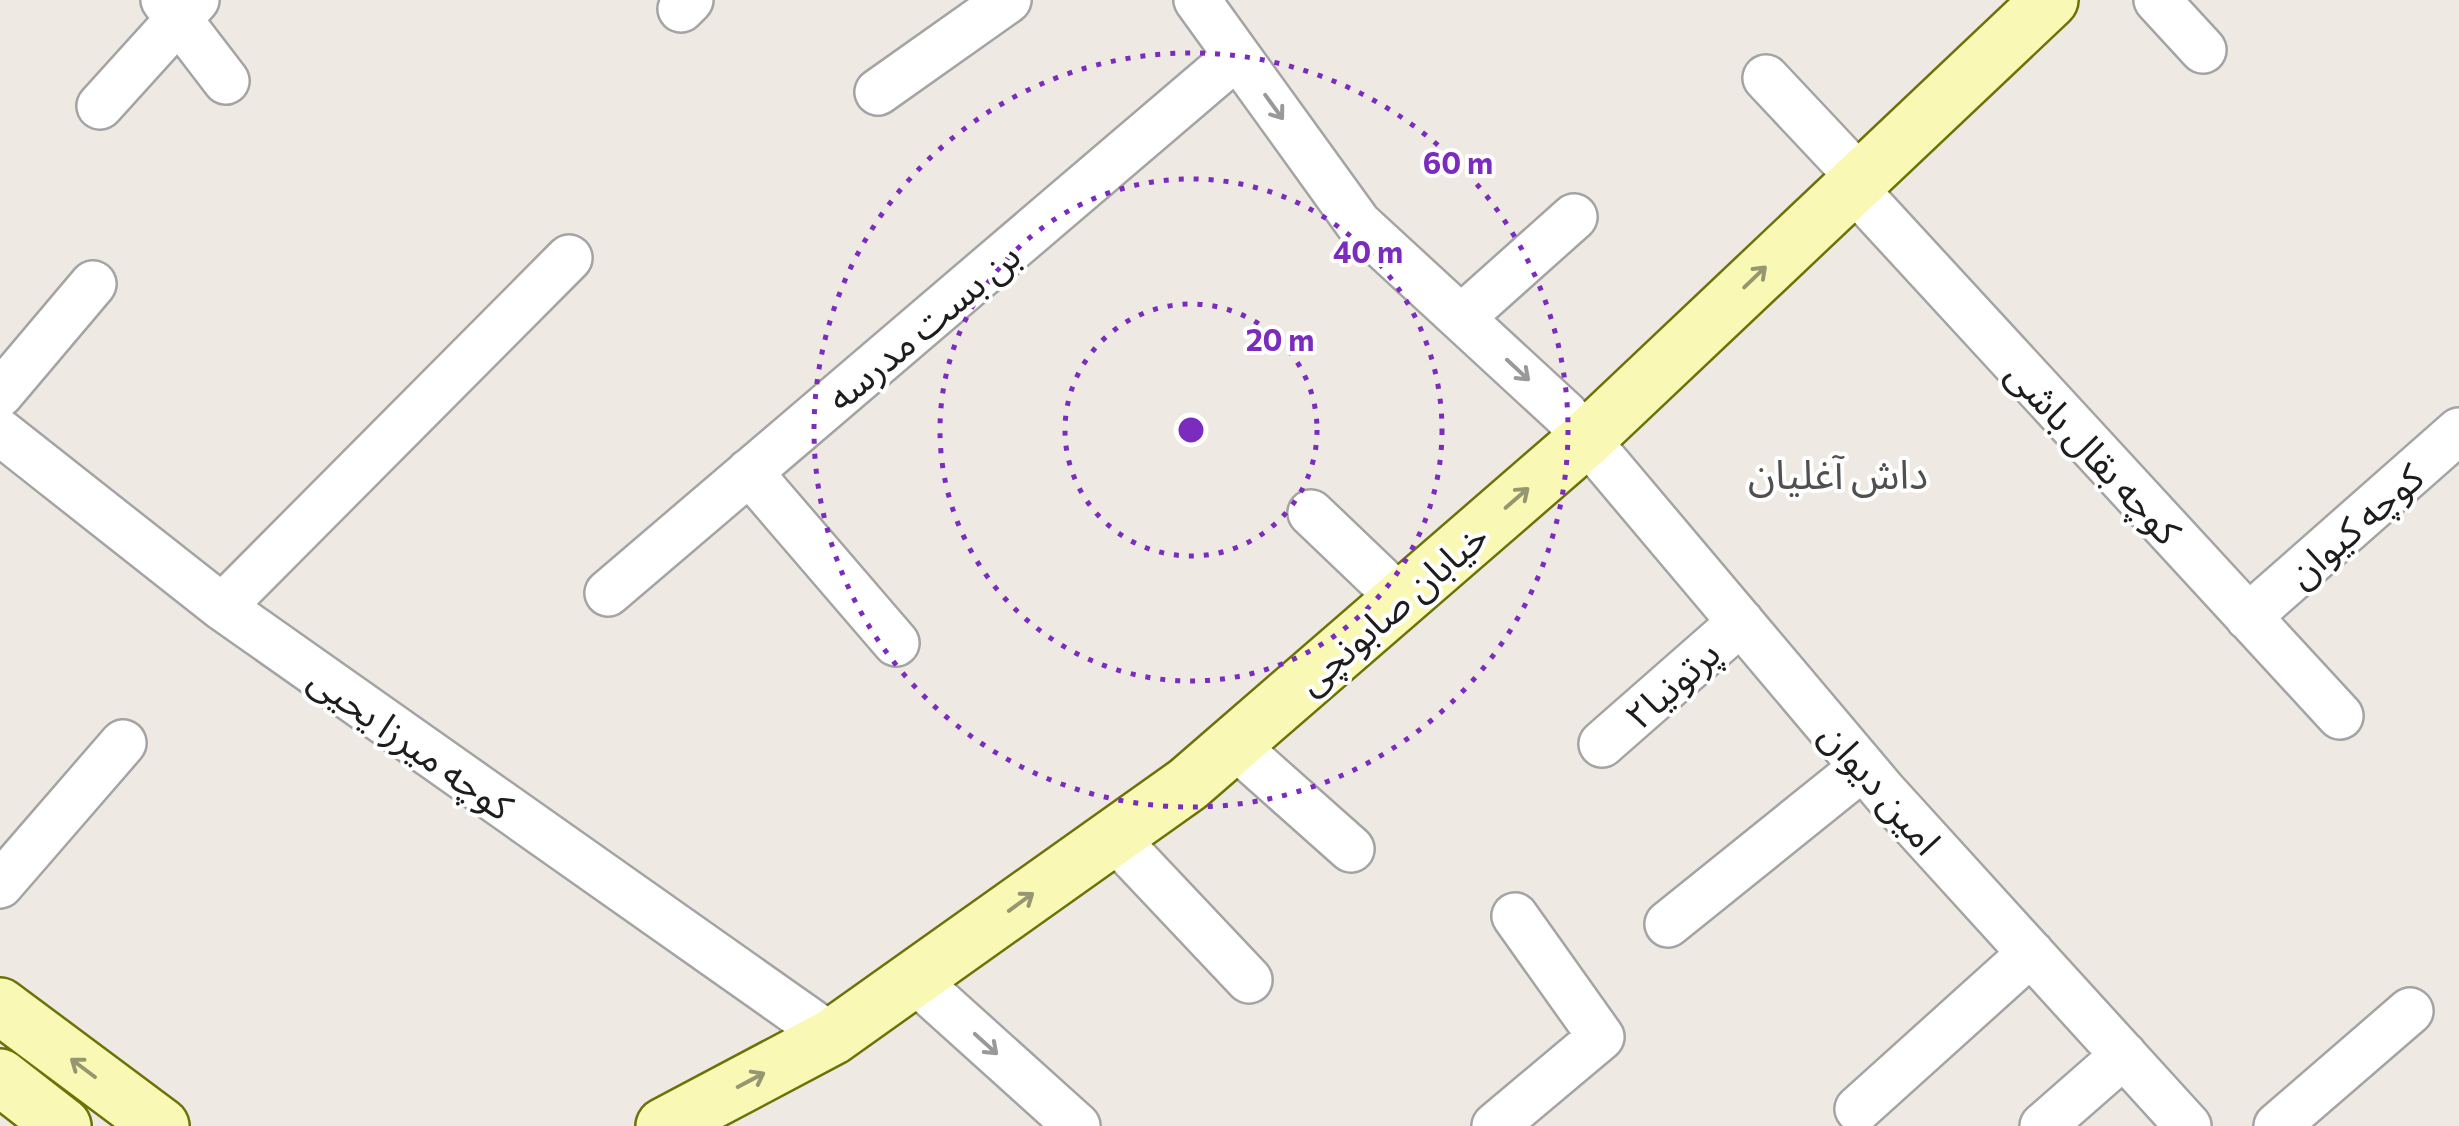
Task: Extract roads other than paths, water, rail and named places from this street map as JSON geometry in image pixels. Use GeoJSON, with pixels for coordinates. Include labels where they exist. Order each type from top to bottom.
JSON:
{"type":"FeatureCollection","features":[{"type":"Feature","properties":{"kind":"street"},"geometry":{"type":"LineString","coordinates":[[878,92],[1008,0]]}},
{"type":"Feature","properties":{"kind":"street","name":"امین دیوان"},"geometry":{"type":"LineString","coordinates":[[1196,0],[1358,224],[1565,414],[1863,766],[2188,1126]]}},
{"type":"Feature","properties":{"kind":"street","name":"خیابان صابونچی"},"geometry":{"type":"LineString","coordinates":[[664,1126],[832,1037],[1188,784],[1586,438],[2050,0]]}},
{"type":"Feature","properties":{"kind":"street"},"geometry":{"type":"LineString","coordinates":[[2157,0],[2204,50]]}},
{"type":"Feature","properties":{"kind":"street"},"geometry":{"type":"LineString","coordinates":[[100,106],[179,6],[226,81]]}},
{"type":"Feature","properties":{"kind":"street","name":"بن بست مدرسه"},"geometry":{"type":"LineString","coordinates":[[608,593],[1237,56]]}},
{"type":"Feature","properties":{"kind":"street","name":"کوچه بقال باشی"},"geometry":{"type":"LineString","coordinates":[[1766,78],[2340,716]]}},
{"type":"Feature","properties":{"kind":"street"},"geometry":{"type":"LineString","coordinates":[[1461,318],[1574,218]]}},
{"type":"Feature","properties":{"kind":"street"},"geometry":{"type":"LineString","coordinates":[[222,607],[569,258]]}},
{"type":"Feature","properties":{"kind":"street"},"geometry":{"type":"LineString","coordinates":[[0,394],[94,284]]}},
{"type":"Feature","properties":{"kind":"street","name":"کوچه کیوان"},"geometry":{"type":"LineString","coordinates":[[2248,617],[2459,431]]}},
{"type":"Feature","properties":{"kind":"street","name":"کوچه میرزا یحیی"},"geometry":{"type":"LineString","coordinates":[[0,432],[222,607],[832,1037]]}},
{"type":"Feature","properties":{"kind":"street"},"geometry":{"type":"LineString","coordinates":[[749,472],[896,643]]}},
{"type":"Feature","properties":{"kind":"street"},"geometry":{"type":"LineString","coordinates":[[1311,513],[1401,599]]}},
{"type":"Feature","properties":{"kind":"street","name":"پرتونیا۲"},"geometry":{"type":"LineString","coordinates":[[1602,744],[1740,622]]}},
{"type":"Feature","properties":{"kind":"street"},"geometry":{"type":"LineString","coordinates":[[0,885],[123,743]]}},
{"type":"Feature","properties":{"kind":"street"},"geometry":{"type":"LineString","coordinates":[[1233,744],[1350,848]]}},
{"type":"Feature","properties":{"kind":"street"},"geometry":{"type":"LineString","coordinates":[[1668,924],[1863,766]]}},
{"type":"Feature","properties":{"kind":"street"},"geometry":{"type":"LineString","coordinates":[[1113,836],[1249,980]]}},
{"type":"Feature","properties":{"kind":"street"},"geometry":{"type":"LineString","coordinates":[[1495,1126],[1601,1036],[1515,916]]}},
{"type":"Feature","properties":{"kind":"street"},"geometry":{"type":"LineString","coordinates":[[1858,1109],[2031,953]]}},
{"type":"Feature","properties":{"kind":"street"},"geometry":{"type":"LineString","coordinates":[[914,979],[1077,1126]]}},
{"type":"Feature","properties":{"kind":"street"},"geometry":{"type":"LineString","coordinates":[[0,1006],[160,1126]]}},
{"type":"Feature","properties":{"kind":"street"},"geometry":{"type":"LineString","coordinates":[[2277,1126],[2410,1011]]}},
{"type":"Feature","properties":{"kind":"street"},"geometry":{"type":"LineString","coordinates":[[2044,1126],[2124,1055]]}},
{"type":"Feature","properties":{"kind":"street"},"geometry":{"type":"LineString","coordinates":[[0,1078],[63,1126]]}},
{"type":"Feature","properties":{"kind":"district","name":"داش آغلیان"},"geometry":{"type":"Point","coordinates":[1838,472]}}]}
